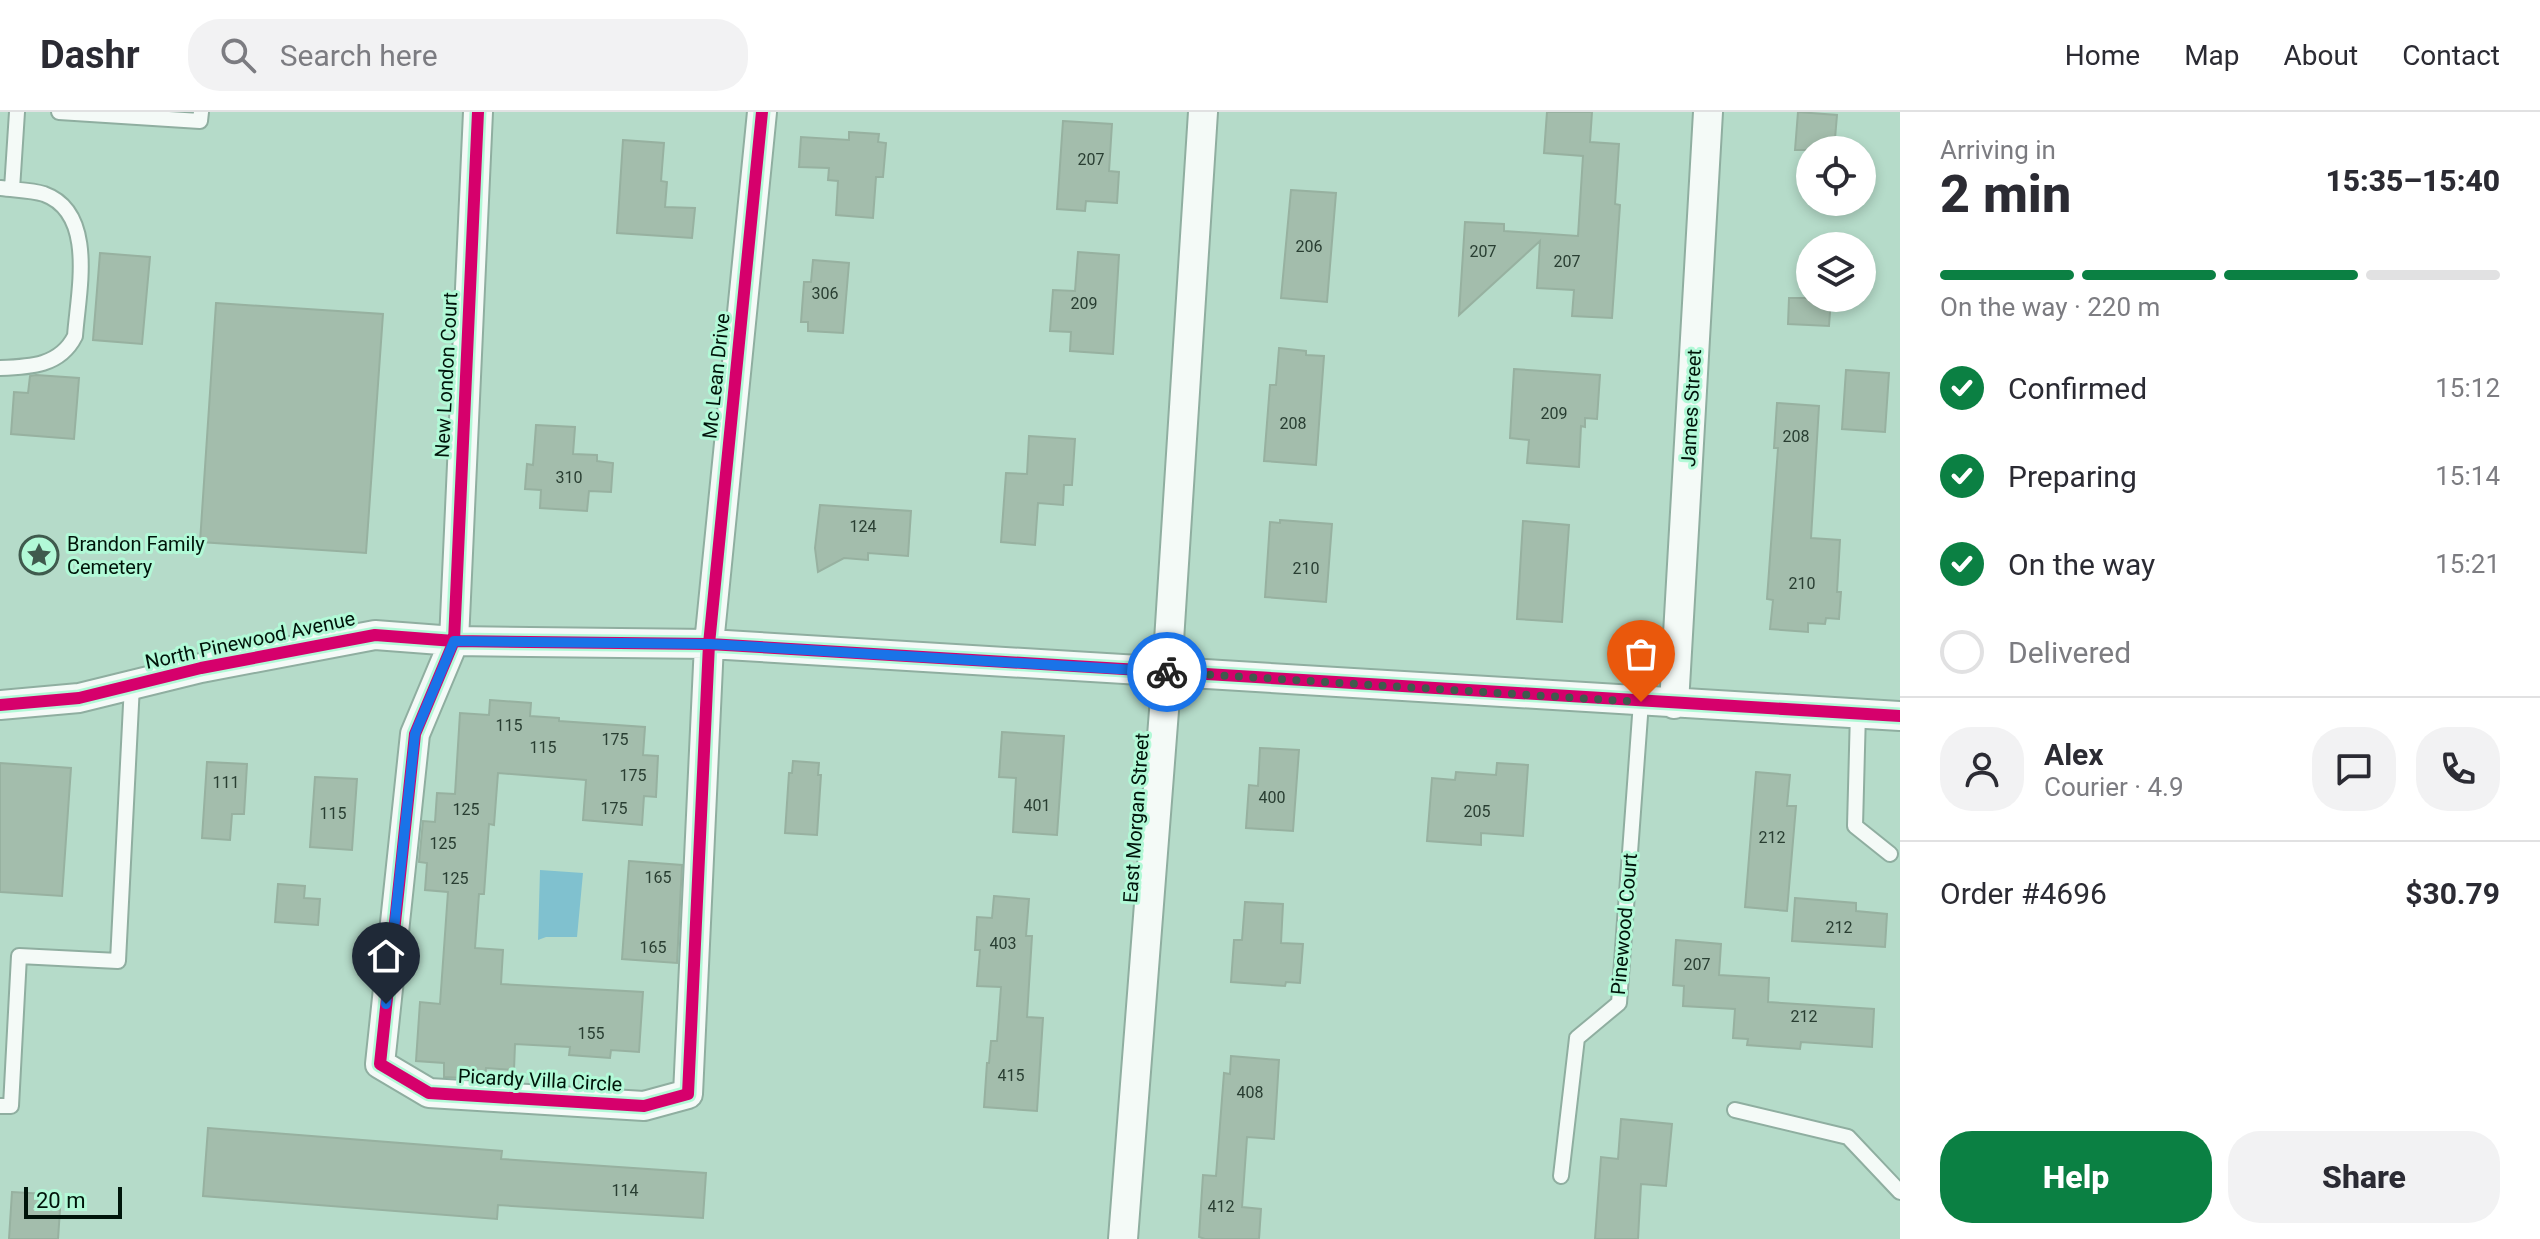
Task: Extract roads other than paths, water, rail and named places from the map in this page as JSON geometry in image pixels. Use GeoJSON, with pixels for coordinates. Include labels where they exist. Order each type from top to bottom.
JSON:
{"type":"FeatureCollection","features":[{"type":"Feature","properties":{"kind":"street","name":"New London Court"},"geometry":{"type":"LineString","coordinates":[[454,641],[478,112]]}},
{"type":"Feature","properties":{"kind":"street","name":"Mc Lean Drive"},"geometry":{"type":"LineString","coordinates":[[709,644],[762,112]]}},
{"type":"Feature","properties":{"kind":"street","name":"East Morgan Street"},"geometry":{"type":"LineString","coordinates":[[1123,1239],[1167,672],[1203,112]]}},
{"type":"Feature","properties":{"kind":"street","name":"James Street"},"geometry":{"type":"LineString","coordinates":[[1674,704],[1708,112]]}},
{"type":"Feature","properties":{"kind":"street","name":"North Pinewood Avenue"},"geometry":{"type":"LineString","coordinates":[[0,705],[79,698],[201,668],[375,635],[454,641],[709,644],[1900,716]]}},
{"type":"Feature","properties":{"kind":"street","name":"Picardy Villa Circle"},"geometry":{"type":"LineString","coordinates":[[454,641],[415,734],[380,1064],[429,1093],[644,1106],[688,1094],[709,644]]}},
{"type":"Feature","properties":{"kind":"lane"},"geometry":{"type":"LineString","coordinates":[[0,368],[29,367],[56,358],[69,348],[75,336],[82,246],[71,214],[46,195],[6,189],[17,112]]}},
{"type":"Feature","properties":{"kind":"lane"},"geometry":{"type":"LineString","coordinates":[[59,112],[200,121],[201,112]]}},
{"type":"Feature","properties":{"kind":"lane"},"geometry":{"type":"LineString","coordinates":[[0,1106],[11,1106],[19,956],[118,961],[132,685]]}},
{"type":"Feature","properties":{"kind":"lane","name":"Pinewood Court"},"geometry":{"type":"LineString","coordinates":[[1561,1176],[1577,1038],[1619,1003],[1641,702]]}},
{"type":"Feature","properties":{"kind":"lane"},"geometry":{"type":"LineString","coordinates":[[1858,712],[1855,826],[1890,854]]}},
{"type":"Feature","properties":{"kind":"lane"},"geometry":{"type":"LineString","coordinates":[[1735,1110],[1848,1137],[1900,1192]]}},
{"type":"Feature","properties":{"kind":"water"},"geometry":{"type":"Polygon","coordinates":[[[540,870],[583,873],[577,937],[538,940],[540,870]]]}},
{"type":"Feature","properties":{"kind":"place","name":"Brandon Family Cemetery"},"geometry":{"type":"Point","coordinates":[39,555]}}]}
